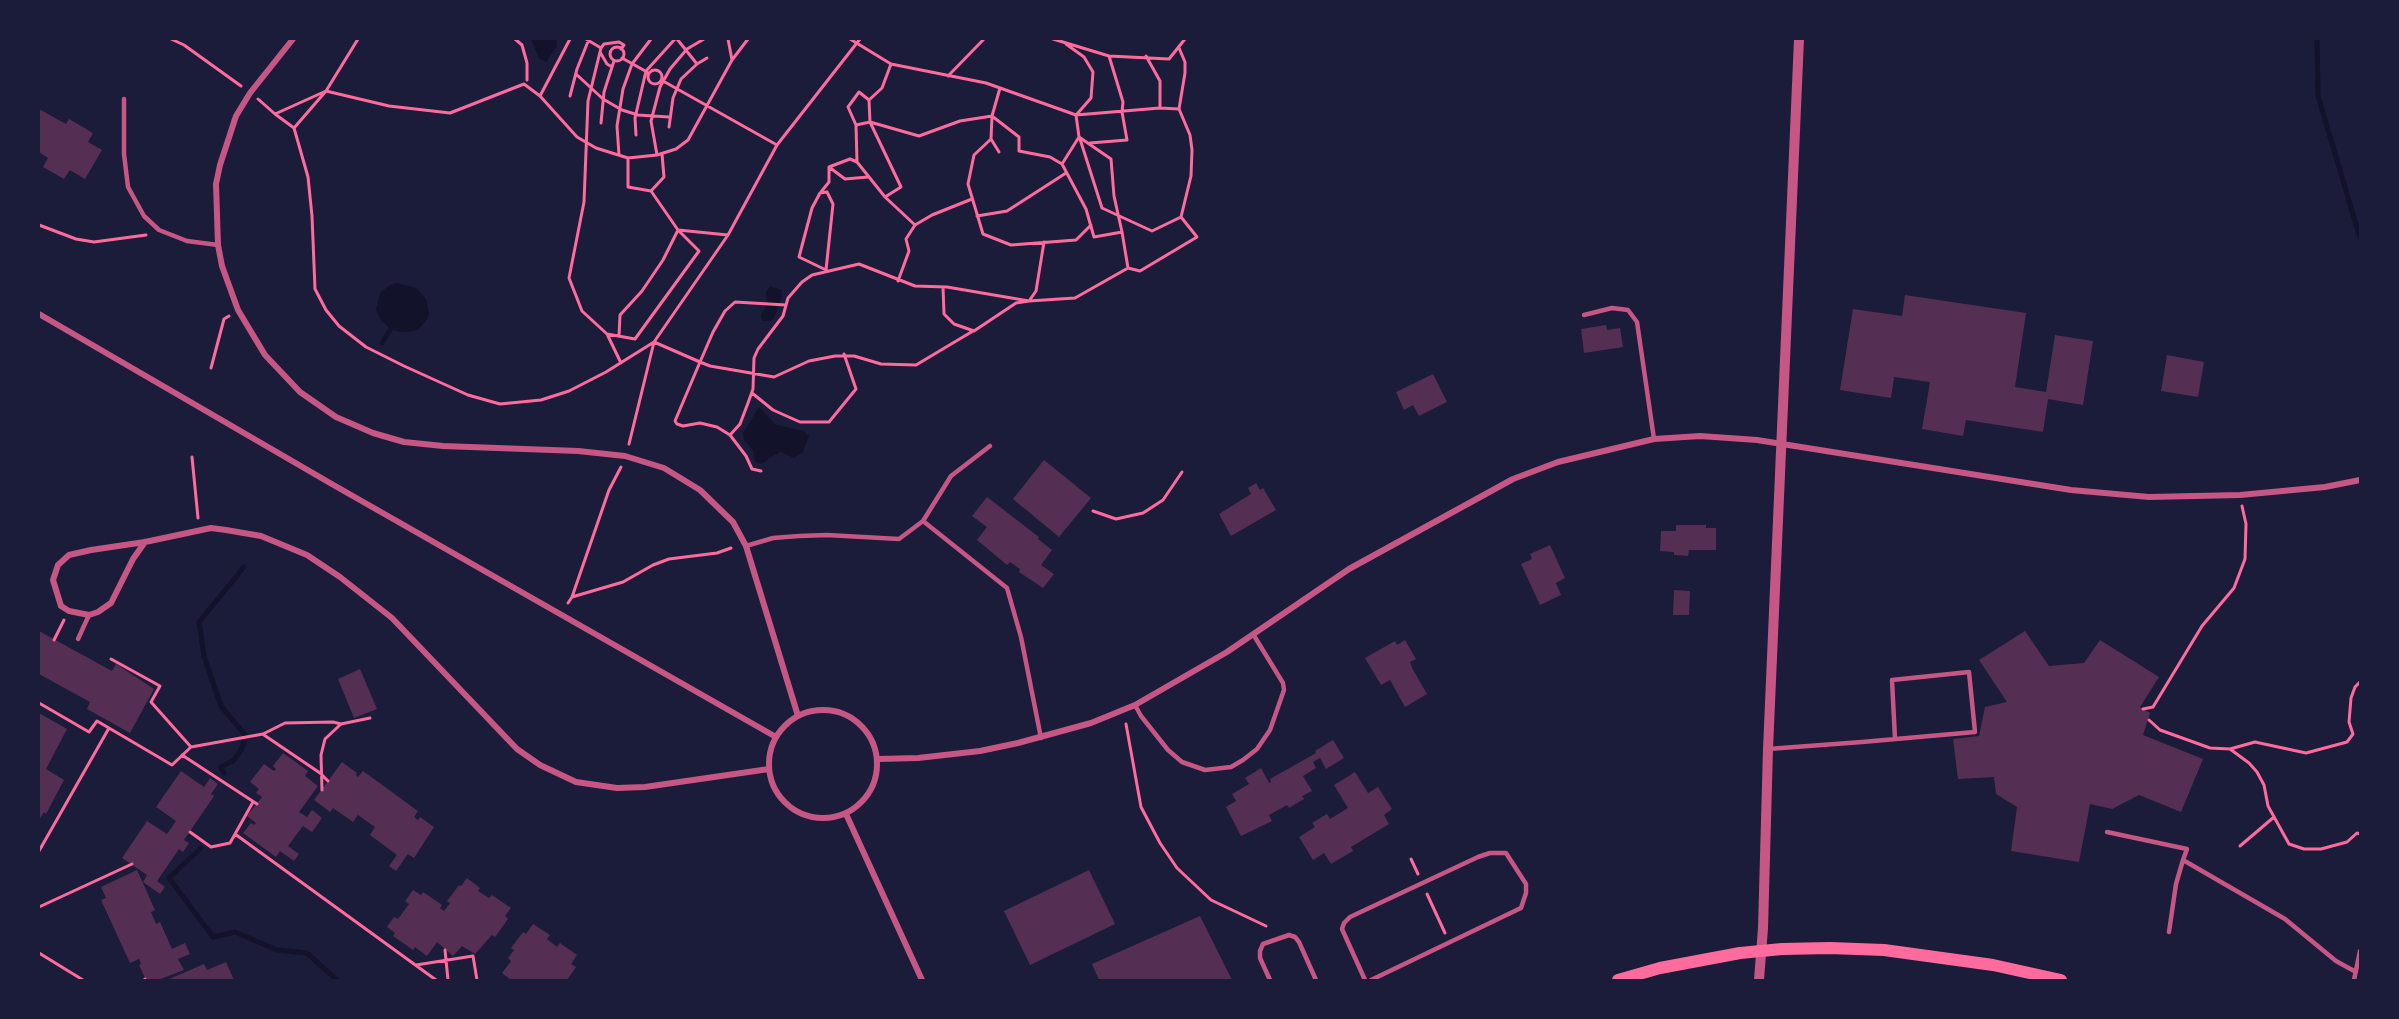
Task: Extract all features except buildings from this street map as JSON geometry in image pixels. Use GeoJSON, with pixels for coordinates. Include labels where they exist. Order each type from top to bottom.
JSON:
{"type":"FeatureCollection","features":[{"type":"Feature","properties":{"kind":"main road"},"geometry":{"type":"LineString","coordinates":[[1618,980],[1660,968],[1761,950],[1830,948],[1884,951],[1993,966],[2061,980]]}},
{"type":"Feature","properties":{"kind":"street"},"geometry":{"type":"LineString","coordinates":[[293,39],[250,93],[236,117],[216,184],[218,245],[222,266],[238,310],[265,355],[288,382],[336,417],[373,434],[414,443],[443,446],[586,452],[626,456],[646,461],[679,476],[700,490],[733,522],[746,546],[798,716]]}},
{"type":"Feature","properties":{"kind":"street"},"geometry":{"type":"LineString","coordinates":[[1759,980],[1799,39]]}},
{"type":"Feature","properties":{"kind":"street"},"geometry":{"type":"LineString","coordinates":[[39,314],[776,737]]}},
{"type":"Feature","properties":{"kind":"street"},"geometry":{"type":"LineString","coordinates":[[878,759],[918,758],[980,751],[1041,738],[1091,723],[1135,705],[1227,652],[1349,570],[1514,479],[1557,462],[1654,439],[1700,436],[1782,444],[1949,472],[2107,494],[2149,497],[2240,495],[2325,487],[2360,480]]}},
{"type":"Feature","properties":{"kind":"street"},"geometry":{"type":"LineString","coordinates":[[145,542],[133,559],[111,603],[89,615],[69,611],[61,606],[52,580],[58,566],[69,555],[200,530],[226,530],[267,538],[307,555],[340,576],[392,618],[517,749],[561,777],[576,782],[617,788],[645,787],[769,769]]}},
{"type":"Feature","properties":{"kind":"street"},"geometry":{"type":"LineString","coordinates":[[815,710],[832,710],[849,716],[863,727],[873,742],[878,759],[877,775],[871,791],[860,804],[846,814],[830,818],[812,818],[796,812],[773,786],[769,769],[770,753],[776,737],[785,725],[798,716],[815,710]]}},
{"type":"Feature","properties":{"kind":"street"},"geometry":{"type":"LineString","coordinates":[[846,814],[922,980]]}},
{"type":"Feature","properties":{"kind":"lane"},"geometry":{"type":"LineString","coordinates":[[124,99],[124,154],[128,187],[144,216],[159,230],[168,234],[187,241],[218,245]]}},
{"type":"Feature","properties":{"kind":"lane"},"geometry":{"type":"LineString","coordinates":[[1584,315],[1611,308],[1628,310],[1637,322],[1654,439]]}},
{"type":"Feature","properties":{"kind":"lane"},"geometry":{"type":"LineString","coordinates":[[746,546],[773,538],[818,535],[899,539],[923,521],[951,476],[990,446]]}},
{"type":"Feature","properties":{"kind":"lane"},"geometry":{"type":"LineString","coordinates":[[923,521],[1007,588],[1021,637],[1041,738]]}},
{"type":"Feature","properties":{"kind":"lane"},"geometry":{"type":"LineString","coordinates":[[78,639],[89,615]]}},
{"type":"Feature","properties":{"kind":"lane"},"geometry":{"type":"LineString","coordinates":[[1135,705],[1158,738],[1182,762],[1205,770],[1231,767],[1243,760],[1257,749],[1270,730],[1284,695],[1283,683],[1253,634]]}},
{"type":"Feature","properties":{"kind":"lane"},"geometry":{"type":"LineString","coordinates":[[1768,749],[1895,739],[1975,732],[1969,672],[1892,680],[1895,739]]}},
{"type":"Feature","properties":{"kind":"lane"},"geometry":{"type":"LineString","coordinates":[[2107,832],[2187,849],[2176,884],[2169,932]]}},
{"type":"Feature","properties":{"kind":"lane"},"geometry":{"type":"LineString","coordinates":[[1365,980],[1342,929],[1350,917],[1478,857],[1490,853],[1506,853],[1526,884],[1526,893],[1521,908],[1371,980]]}},
{"type":"Feature","properties":{"kind":"lane"},"geometry":{"type":"LineString","coordinates":[[2183,860],[2285,919],[2336,961],[2356,972]]}},
{"type":"Feature","properties":{"kind":"lane"},"geometry":{"type":"LineString","coordinates":[[1270,980],[1260,958],[1260,951],[1263,944],[1289,935],[1299,942],[1316,980]]}},
{"type":"Feature","properties":{"kind":"lane"},"geometry":{"type":"LineString","coordinates":[[2354,980],[2360,951]]}},
{"type":"Feature","properties":{"kind":"path"},"geometry":{"type":"LineString","coordinates":[[171,39],[184,45],[294,128],[308,177],[315,289],[326,310],[339,326],[366,347],[468,395],[500,404],[541,400],[569,391],[654,342]]}},
{"type":"Feature","properties":{"kind":"path"},"geometry":{"type":"LineString","coordinates":[[294,128],[326,91],[358,39]]}},
{"type":"Feature","properties":{"kind":"path"},"geometry":{"type":"LineString","coordinates":[[515,39],[522,45],[527,63],[527,80]]}},
{"type":"Feature","properties":{"kind":"path"},"geometry":{"type":"LineString","coordinates":[[540,96],[570,39]]}},
{"type":"Feature","properties":{"kind":"path"},"geometry":{"type":"LineString","coordinates":[[610,39],[601,50],[591,89],[585,142],[584,202],[569,278],[582,311],[607,334],[621,363]]}},
{"type":"Feature","properties":{"kind":"path"},"geometry":{"type":"LineString","coordinates":[[621,49],[628,39]]}},
{"type":"Feature","properties":{"kind":"path"},"geometry":{"type":"LineString","coordinates":[[619,156],[617,126],[623,89],[632,64],[651,39]]}},
{"type":"Feature","properties":{"kind":"path"},"geometry":{"type":"LineString","coordinates":[[636,135],[636,114],[647,72],[676,39],[697,63]]}},
{"type":"Feature","properties":{"kind":"path"},"geometry":{"type":"LineString","coordinates":[[647,72],[648,80],[652,84],[657,84],[687,49],[704,39]]}},
{"type":"Feature","properties":{"kind":"path"},"geometry":{"type":"LineString","coordinates":[[728,39],[732,60]]}},
{"type":"Feature","properties":{"kind":"path"},"geometry":{"type":"LineString","coordinates":[[275,114],[326,91],[389,106],[450,113],[524,84],[540,96],[566,127],[585,142],[628,158],[657,155],[676,149],[688,140],[732,60],[748,39]]}},
{"type":"Feature","properties":{"kind":"path"},"geometry":{"type":"LineString","coordinates":[[850,39],[891,63],[1000,87],[1076,115],[1160,108],[1179,110]]}},
{"type":"Feature","properties":{"kind":"path"},"geometry":{"type":"LineString","coordinates":[[629,444],[654,342],[729,235],[777,145],[860,39]]}},
{"type":"Feature","properties":{"kind":"path"},"geometry":{"type":"LineString","coordinates":[[948,76],[984,39]]}},
{"type":"Feature","properties":{"kind":"path"},"geometry":{"type":"LineString","coordinates":[[1053,39],[1109,56],[1146,56],[1169,59],[1185,39]]}},
{"type":"Feature","properties":{"kind":"path"},"geometry":{"type":"LineString","coordinates":[[570,96],[588,40],[601,50],[607,64],[612,67]]}},
{"type":"Feature","properties":{"kind":"path"},"geometry":{"type":"LineString","coordinates":[[604,44],[620,42],[624,45]]}},
{"type":"Feature","properties":{"kind":"path"},"geometry":{"type":"LineString","coordinates":[[1064,42],[1084,57],[1093,72],[1091,98],[1076,115],[1079,137],[1102,208],[1152,231],[1181,217]]}},
{"type":"Feature","properties":{"kind":"path"},"geometry":{"type":"LineString","coordinates":[[614,61],[610,58],[610,51],[614,48],[621,49]]}},
{"type":"Feature","properties":{"kind":"path"},"geometry":{"type":"LineString","coordinates":[[1179,48],[1185,62],[1179,110],[1190,135],[1192,150],[1191,176],[1181,217]]}},
{"type":"Feature","properties":{"kind":"path"},"geometry":{"type":"LineString","coordinates":[[614,61],[622,58],[624,53],[621,49]]}},
{"type":"Feature","properties":{"kind":"path"},"geometry":{"type":"LineString","coordinates":[[1089,143],[1127,140],[1122,112],[1123,102],[1109,56]]}},
{"type":"Feature","properties":{"kind":"path"},"geometry":{"type":"LineString","coordinates":[[1146,56],[1160,81],[1160,108]]}},
{"type":"Feature","properties":{"kind":"path"},"geometry":{"type":"LineString","coordinates":[[622,58],[647,72],[658,70],[662,74],[652,117],[652,133],[657,155]]}},
{"type":"Feature","properties":{"kind":"path"},"geometry":{"type":"LineString","coordinates":[[669,127],[669,117],[681,79],[697,63],[707,58]]}},
{"type":"Feature","properties":{"kind":"path"},"geometry":{"type":"LineString","coordinates":[[601,123],[603,99],[614,61]]}},
{"type":"Feature","properties":{"kind":"path"},"geometry":{"type":"LineString","coordinates":[[869,100],[882,88],[891,63]]}},
{"type":"Feature","properties":{"kind":"path"},"geometry":{"type":"LineString","coordinates":[[576,74],[603,99],[619,109],[652,117],[669,117]]}},
{"type":"Feature","properties":{"kind":"path"},"geometry":{"type":"LineString","coordinates":[[662,80],[777,145]]}},
{"type":"Feature","properties":{"kind":"path"},"geometry":{"type":"LineString","coordinates":[[999,152],[991,139],[992,117],[1000,87]]}},
{"type":"Feature","properties":{"kind":"path"},"geometry":{"type":"LineString","coordinates":[[857,162],[856,125],[848,107],[859,92],[869,100],[870,122],[901,187],[885,197]]}},
{"type":"Feature","properties":{"kind":"path"},"geometry":{"type":"LineString","coordinates":[[856,125],[870,122],[919,136],[960,121],[992,117],[1019,137],[1019,151],[1050,157],[1062,164],[1086,209],[1094,237],[1122,232]]}},
{"type":"Feature","properties":{"kind":"path"},"geometry":{"type":"LineString","coordinates":[[1079,137],[1111,159],[1114,196],[1128,268]]}},
{"type":"Feature","properties":{"kind":"path"},"geometry":{"type":"LineString","coordinates":[[1062,164],[1079,137]]}},
{"type":"Feature","properties":{"kind":"path"},"geometry":{"type":"LineString","coordinates":[[991,139],[974,155],[968,184],[983,234],[1011,244],[1076,240],[1091,225]]}},
{"type":"Feature","properties":{"kind":"path"},"geometry":{"type":"LineString","coordinates":[[651,191],[663,177],[662,154]]}},
{"type":"Feature","properties":{"kind":"path"},"geometry":{"type":"LineString","coordinates":[[607,334],[635,339],[699,251],[678,230],[651,191],[628,187],[628,158]]}},
{"type":"Feature","properties":{"kind":"path"},"geometry":{"type":"LineString","coordinates":[[829,167],[850,159],[857,162],[885,197],[915,225]]}},
{"type":"Feature","properties":{"kind":"path"},"geometry":{"type":"LineString","coordinates":[[829,167],[845,179],[868,177]]}},
{"type":"Feature","properties":{"kind":"path"},"geometry":{"type":"LineString","coordinates":[[826,270],[799,257],[812,208],[829,182],[829,167]]}},
{"type":"Feature","properties":{"kind":"path"},"geometry":{"type":"LineString","coordinates":[[977,216],[1007,210],[1067,173]]}},
{"type":"Feature","properties":{"kind":"path"},"geometry":{"type":"LineString","coordinates":[[820,193],[827,192],[833,204],[826,270]]}},
{"type":"Feature","properties":{"kind":"path"},"geometry":{"type":"LineString","coordinates":[[898,281],[909,251],[906,239],[915,225],[932,215],[972,199]]}},
{"type":"Feature","properties":{"kind":"path"},"geometry":{"type":"LineString","coordinates":[[654,342],[710,366],[774,377],[809,361],[845,355],[881,364],[916,365],[1016,303],[1075,298],[1128,268],[1140,272],[1197,237],[1181,217]]}},
{"type":"Feature","properties":{"kind":"path"},"geometry":{"type":"LineString","coordinates":[[39,225],[76,239],[94,242],[140,236]]}},
{"type":"Feature","properties":{"kind":"path"},"geometry":{"type":"LineString","coordinates":[[678,230],[729,235]]}},
{"type":"Feature","properties":{"kind":"path"},"geometry":{"type":"LineString","coordinates":[[619,337],[620,315],[642,291],[663,260],[678,230]]}},
{"type":"Feature","properties":{"kind":"path"},"geometry":{"type":"LineString","coordinates":[[1029,302],[1036,291],[1044,242]]}},
{"type":"Feature","properties":{"kind":"path"},"geometry":{"type":"LineString","coordinates":[[730,435],[740,424],[752,393],[754,358],[758,349],[780,321],[788,298],[802,282],[812,275],[859,264],[915,286],[982,292],[1029,302]]}},
{"type":"Feature","properties":{"kind":"path"},"geometry":{"type":"LineString","coordinates":[[942,287],[944,314],[954,324],[974,331]]}},
{"type":"Feature","properties":{"kind":"path"},"geometry":{"type":"LineString","coordinates":[[761,471],[752,469],[746,456],[730,435],[717,427],[700,423],[683,426],[675,421],[712,332],[726,311],[735,302],[786,305]]}},
{"type":"Feature","properties":{"kind":"path"},"geometry":{"type":"LineString","coordinates":[[211,368],[224,319],[238,310]]}},
{"type":"Feature","properties":{"kind":"path"},"geometry":{"type":"LineString","coordinates":[[752,393],[773,410],[800,422],[829,422],[856,389],[845,355]]}},
{"type":"Feature","properties":{"kind":"path"},"geometry":{"type":"LineString","coordinates":[[192,457],[200,530]]}},
{"type":"Feature","properties":{"kind":"path"},"geometry":{"type":"LineString","coordinates":[[568,603],[609,490],[622,466]]}},
{"type":"Feature","properties":{"kind":"path"},"geometry":{"type":"LineString","coordinates":[[1093,511],[1116,519],[1143,513],[1163,500],[1182,472]]}},
{"type":"Feature","properties":{"kind":"path"},"geometry":{"type":"LineString","coordinates":[[2143,709],[2152,707],[2202,626],[2225,601],[2241,573],[2247,542],[2240,495]]}},
{"type":"Feature","properties":{"kind":"path"},"geometry":{"type":"LineString","coordinates":[[572,597],[623,582],[669,559],[717,553],[731,548]]}},
{"type":"Feature","properties":{"kind":"path"},"geometry":{"type":"LineString","coordinates":[[54,640],[69,611]]}},
{"type":"Feature","properties":{"kind":"path"},"geometry":{"type":"LineString","coordinates":[[111,659],[160,686],[151,702],[191,747]]}},
{"type":"Feature","properties":{"kind":"path"},"geometry":{"type":"LineString","coordinates":[[2149,720],[2160,730],[2210,748],[2230,749],[2255,742],[2306,753],[2347,742],[2353,734],[2349,722],[2351,698],[2355,687],[2360,682]]}},
{"type":"Feature","properties":{"kind":"path"},"geometry":{"type":"LineString","coordinates":[[39,703],[89,732],[97,721],[172,765],[191,747],[263,734],[285,723],[333,722],[341,724],[370,718]]}},
{"type":"Feature","properties":{"kind":"path"},"geometry":{"type":"LineString","coordinates":[[322,790],[321,755],[325,739],[341,724]]}},
{"type":"Feature","properties":{"kind":"path"},"geometry":{"type":"LineString","coordinates":[[1126,724],[1141,807],[1160,843],[1177,868],[1211,900],[1266,926]]}},
{"type":"Feature","properties":{"kind":"path"},"geometry":{"type":"LineString","coordinates":[[39,851],[108,728]]}},
{"type":"Feature","properties":{"kind":"path"},"geometry":{"type":"LineString","coordinates":[[263,734],[320,772],[328,781]]}},
{"type":"Feature","properties":{"kind":"path"},"geometry":{"type":"LineString","coordinates":[[2230,749],[2257,772],[2264,785],[2268,806],[2289,844],[2304,849],[2321,849],[2347,842],[2360,834]]}},
{"type":"Feature","properties":{"kind":"path"},"geometry":{"type":"LineString","coordinates":[[182,755],[255,803],[230,843],[211,847],[190,832]]}},
{"type":"Feature","properties":{"kind":"path"},"geometry":{"type":"LineString","coordinates":[[2240,846],[2274,817]]}},
{"type":"Feature","properties":{"kind":"path"},"geometry":{"type":"LineString","coordinates":[[235,834],[435,980]]}},
{"type":"Feature","properties":{"kind":"path"},"geometry":{"type":"LineString","coordinates":[[1411,859],[1418,875]]}},
{"type":"Feature","properties":{"kind":"path"},"geometry":{"type":"LineString","coordinates":[[39,907],[132,864]]}},
{"type":"Feature","properties":{"kind":"path"},"geometry":{"type":"LineString","coordinates":[[1427,894],[1449,942]]}},
{"type":"Feature","properties":{"kind":"path"},"geometry":{"type":"LineString","coordinates":[[445,950],[448,980]]}},
{"type":"Feature","properties":{"kind":"path"},"geometry":{"type":"LineString","coordinates":[[39,953],[83,980]]}},
{"type":"Feature","properties":{"kind":"path"},"geometry":{"type":"LineString","coordinates":[[416,966],[473,956],[477,980]]}},
{"type":"Feature","properties":{"kind":"shaded area"},"geometry":{"type":"Polygon","coordinates":[[[531,39],[557,39],[557,46],[546,62],[539,58],[531,39]]]}},
{"type":"Feature","properties":{"kind":"shaded area"},"geometry":{"type":"Polygon","coordinates":[[[397,283],[416,288],[426,299],[429,314],[419,329],[401,332],[390,329],[376,310],[380,293],[390,285],[397,283]]]}},
{"type":"Feature","properties":{"kind":"shaded area"},"geometry":{"type":"Polygon","coordinates":[[[770,286],[782,290],[782,297],[774,318],[771,321],[762,321],[761,315],[767,304],[766,292],[770,286]]]}},
{"type":"Feature","properties":{"kind":"shaded area"},"geometry":{"type":"Polygon","coordinates":[[[759,407],[776,425],[804,431],[809,436],[803,452],[794,458],[781,452],[760,464],[755,461],[753,450],[744,440],[743,433],[759,407]]]}},
{"type":"Feature","properties":{"kind":"waterway"},"geometry":{"type":"LineString","coordinates":[[2317,39],[2318,96],[2360,238]]}},
{"type":"Feature","properties":{"kind":"waterway"},"geometry":{"type":"LineString","coordinates":[[382,343],[393,325]]}},
{"type":"Feature","properties":{"kind":"waterway"},"geometry":{"type":"LineString","coordinates":[[224,773],[221,767],[233,761],[241,750],[246,736],[221,706],[204,656],[199,622],[244,567]]}},
{"type":"Feature","properties":{"kind":"waterway"},"geometry":{"type":"LineString","coordinates":[[201,848],[169,878],[213,937],[235,932],[277,950],[307,953],[337,980]]}}]}
